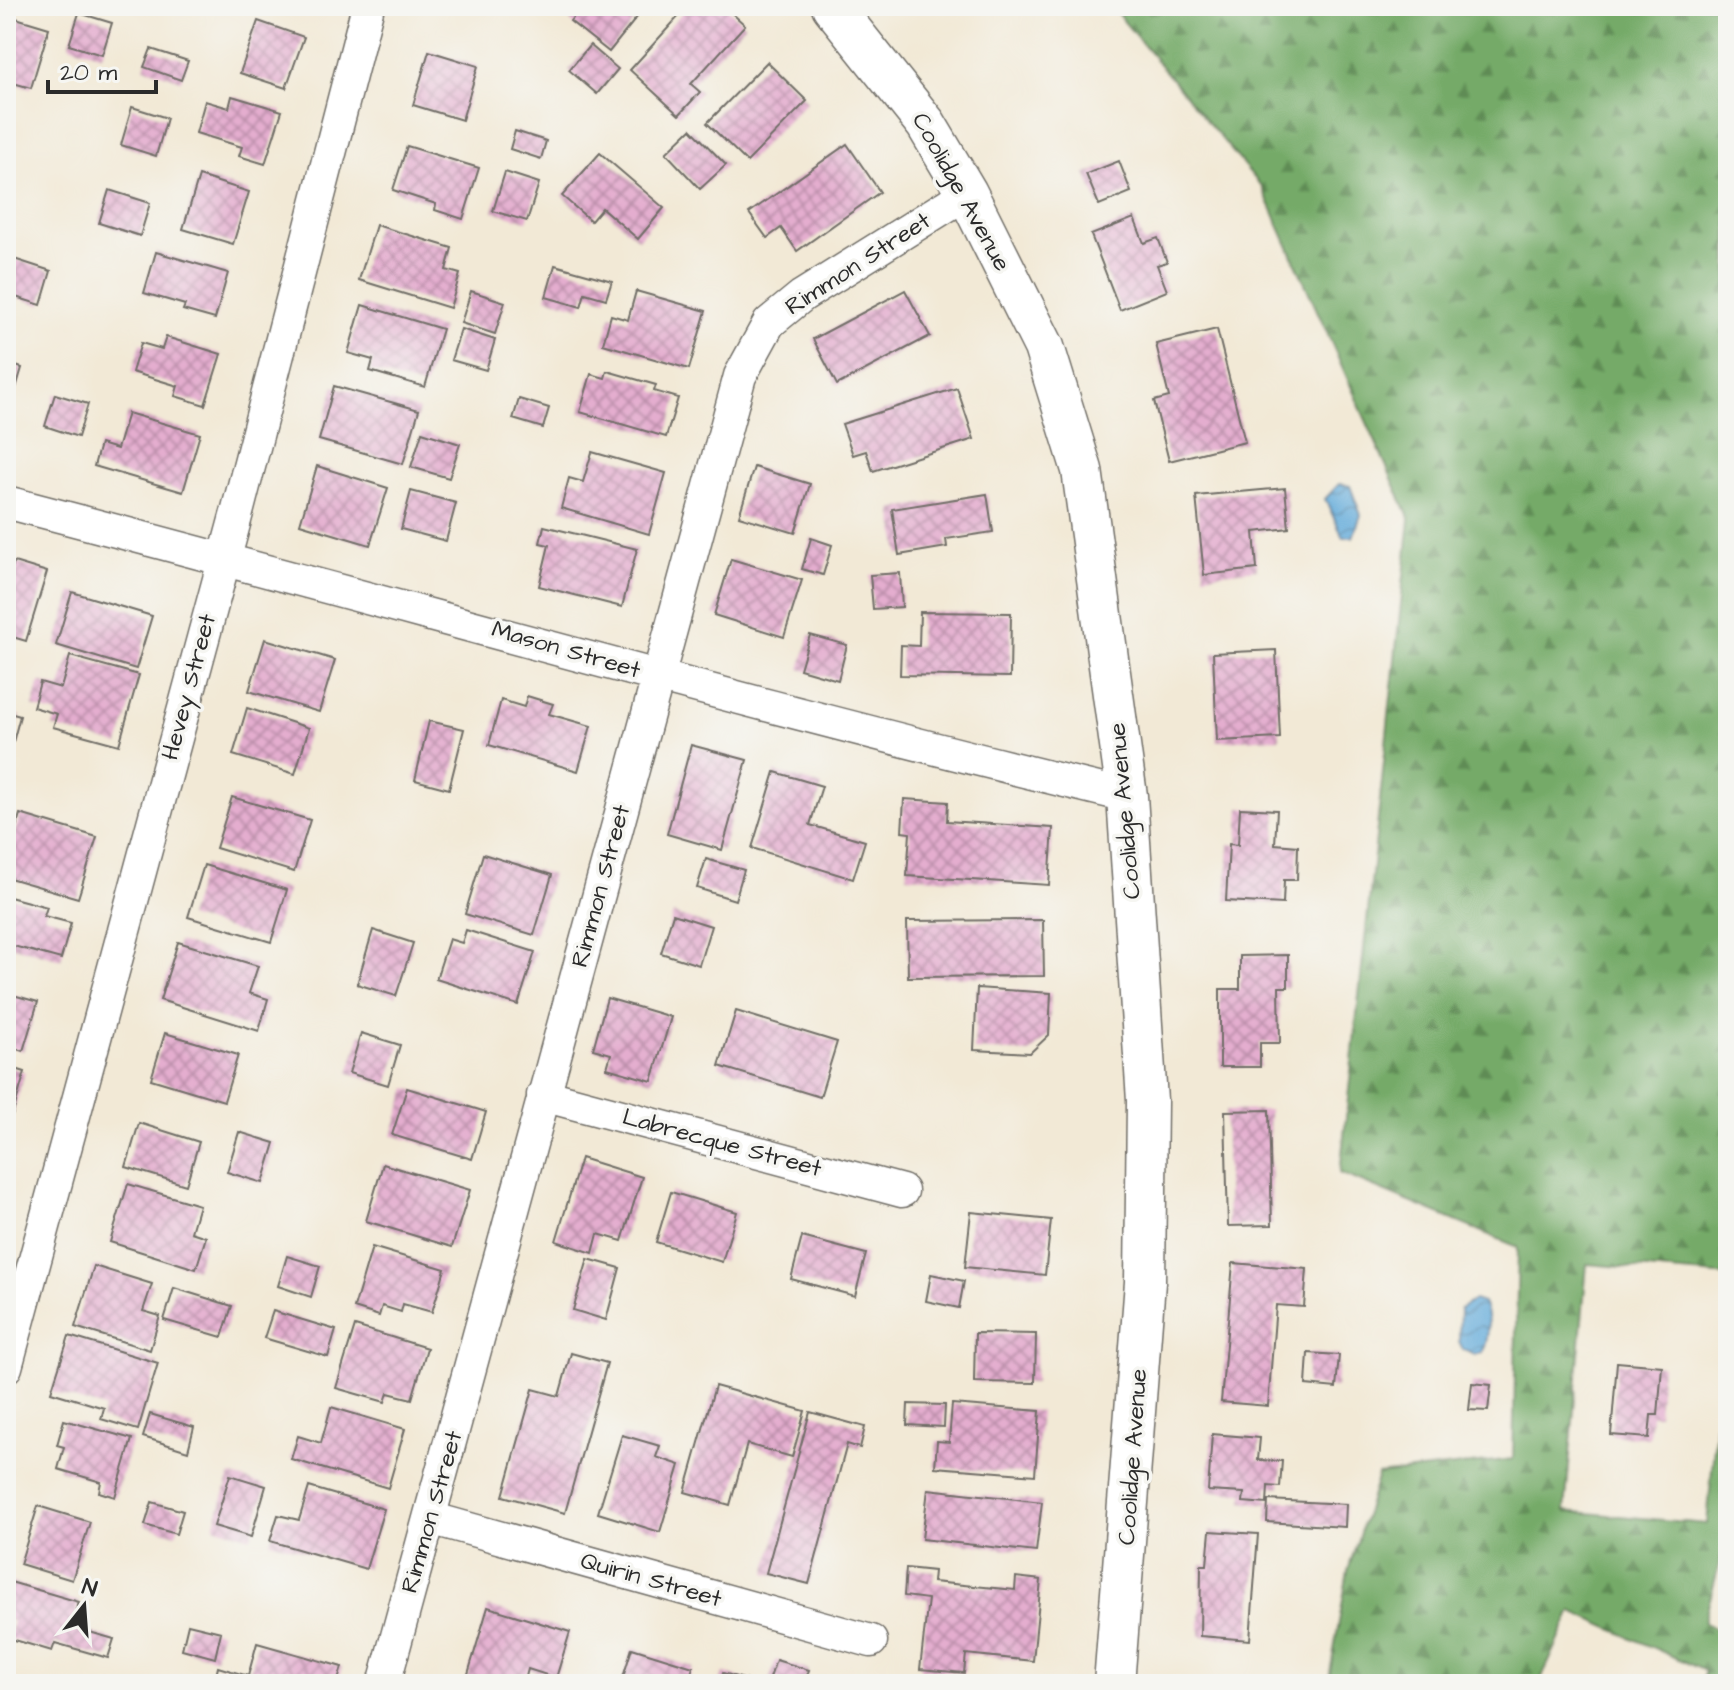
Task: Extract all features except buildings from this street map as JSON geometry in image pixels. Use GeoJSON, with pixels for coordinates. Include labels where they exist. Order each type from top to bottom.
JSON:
{"type":"FeatureCollection","features":[{"type":"Feature","properties":{"kind":"street","name":"Hevey Street"},"geometry":{"type":"LineString","coordinates":[[6,1367],[224,559],[368,6]]}},
{"type":"Feature","properties":{"kind":"street","name":"Coolidge Avenue"},"geometry":{"type":"LineString","coordinates":[[832,6],[926,124],[967,193],[1044,347],[1082,470],[1127,796],[1147,1101],[1145,1282],[1114,1684]]}},
{"type":"Feature","properties":{"kind":"street","name":"Rimmon Street"},"geometry":{"type":"LineString","coordinates":[[384,1684],[740,376],[769,323],[802,296],[967,193]]}},
{"type":"Feature","properties":{"kind":"street","name":"Mason Street"},"geometry":{"type":"LineString","coordinates":[[6,502],[881,736],[1127,796]]}},
{"type":"Feature","properties":{"kind":"street","name":"Labrecque Street"},"geometry":{"type":"LineString","coordinates":[[543,1095],[902,1191]]}},
{"type":"Feature","properties":{"kind":"street","name":"Quirin Street"},"geometry":{"type":"LineString","coordinates":[[430,1518],[871,1641]]}},
{"type":"Feature","properties":{"kind":"green space"},"geometry":{"type":"Polygon","coordinates":[[[1111,6],[1728,6],[1728,1276],[1587,1264],[1565,1511],[1707,1524],[1728,1291],[1728,1531],[1704,1622],[1728,1637],[1728,1684],[1700,1684],[1705,1671],[1572,1611],[1539,1684],[1328,1684],[1348,1571],[1378,1475],[1513,1459],[1518,1247],[1340,1173],[1410,519],[1262,187],[1111,6]]]}},
{"type":"Feature","properties":{"kind":"water"},"geometry":{"type":"Polygon","coordinates":[[[1339,484],[1350,486],[1361,515],[1353,537],[1343,537],[1325,499],[1339,484]]]}},
{"type":"Feature","properties":{"kind":"water"},"geometry":{"type":"Polygon","coordinates":[[[1474,1300],[1483,1303],[1488,1328],[1483,1352],[1475,1355],[1463,1350],[1459,1341],[1460,1309],[1474,1300]]]}}]}
